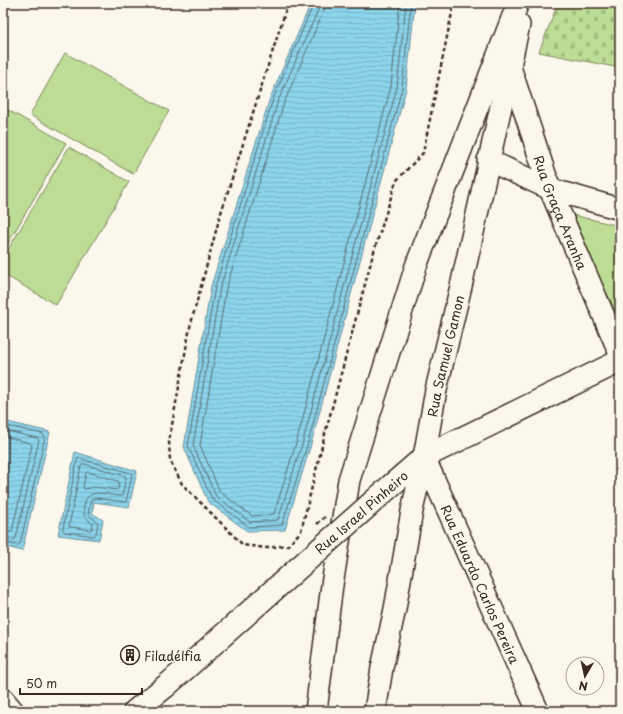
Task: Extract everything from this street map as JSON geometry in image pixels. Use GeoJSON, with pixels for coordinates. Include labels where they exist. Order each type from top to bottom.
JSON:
{"type":"FeatureCollection","features":[{"type":"Feature","properties":{"kind":"main road","name":"Rua Israel Pinheiro"},"geometry":{"type":"LineString","coordinates":[[135,711],[166,686],[424,457],[620,361]]}},
{"type":"Feature","properties":{"kind":"street"},"geometry":{"type":"LineString","coordinates":[[316,711],[332,585],[350,480],[416,266],[502,40],[518,3]]}},
{"type":"Feature","properties":{"kind":"street","name":"Rua Samuel Gamon"},"geometry":{"type":"LineString","coordinates":[[375,711],[436,390],[462,282],[523,3]]}},
{"type":"Feature","properties":{"kind":"street","name":"Rua Graça Aranha"},"geometry":{"type":"LineString","coordinates":[[510,67],[550,189],[620,354]]}},
{"type":"Feature","properties":{"kind":"street"},"geometry":{"type":"LineString","coordinates":[[488,160],[550,189],[620,209]]}},
{"type":"Feature","properties":{"kind":"street","name":"Rua Eduardo Carlos Pereira"},"geometry":{"type":"LineString","coordinates":[[424,457],[538,711]]}},
{"type":"Feature","properties":{"kind":"street"},"geometry":{"type":"LineString","coordinates":[[3,699],[13,711]]}},
{"type":"Feature","properties":{"kind":"path"},"geometry":{"type":"LineString","coordinates":[[288,3],[220,216],[190,327],[170,441],[170,460],[182,484],[244,545],[267,548],[289,545],[301,531],[325,434],[368,274],[396,181],[423,153],[454,3]]}},
{"type":"Feature","properties":{"kind":"green space"},"geometry":{"type":"Polygon","coordinates":[[[558,3],[620,3],[620,68],[539,52],[558,3]]]}},
{"type":"Feature","properties":{"kind":"green space"},"geometry":{"type":"Polygon","coordinates":[[[65,53],[169,111],[133,174],[30,115],[65,53]]]}},
{"type":"Feature","properties":{"kind":"green space"},"geometry":{"type":"Polygon","coordinates":[[[8,110],[66,143],[3,252],[3,118],[8,110]]]}},
{"type":"Feature","properties":{"kind":"green space"},"geometry":{"type":"Polygon","coordinates":[[[69,147],[129,182],[56,305],[3,274],[3,258],[69,147]]]}},
{"type":"Feature","properties":{"kind":"green space"},"geometry":{"type":"Polygon","coordinates":[[[568,214],[620,226],[620,320],[568,214]]]}},
{"type":"Feature","properties":{"kind":"water"},"geometry":{"type":"Polygon","coordinates":[[[311,3],[415,3],[406,89],[311,444],[285,530],[247,531],[208,502],[184,447],[211,286],[270,98],[311,3]]]}},
{"type":"Feature","properties":{"kind":"water"},"geometry":{"type":"Polygon","coordinates":[[[3,421],[50,432],[22,551],[3,546],[3,421]]]}},
{"type":"Feature","properties":{"kind":"water"},"geometry":{"type":"Polygon","coordinates":[[[75,452],[137,471],[129,507],[94,502],[92,513],[103,520],[99,540],[58,535],[75,452]]]}},
{"type":"Feature","properties":{"kind":"place","name":"Filadélfia"},"geometry":{"type":"Point","coordinates":[130,655]}}]}
